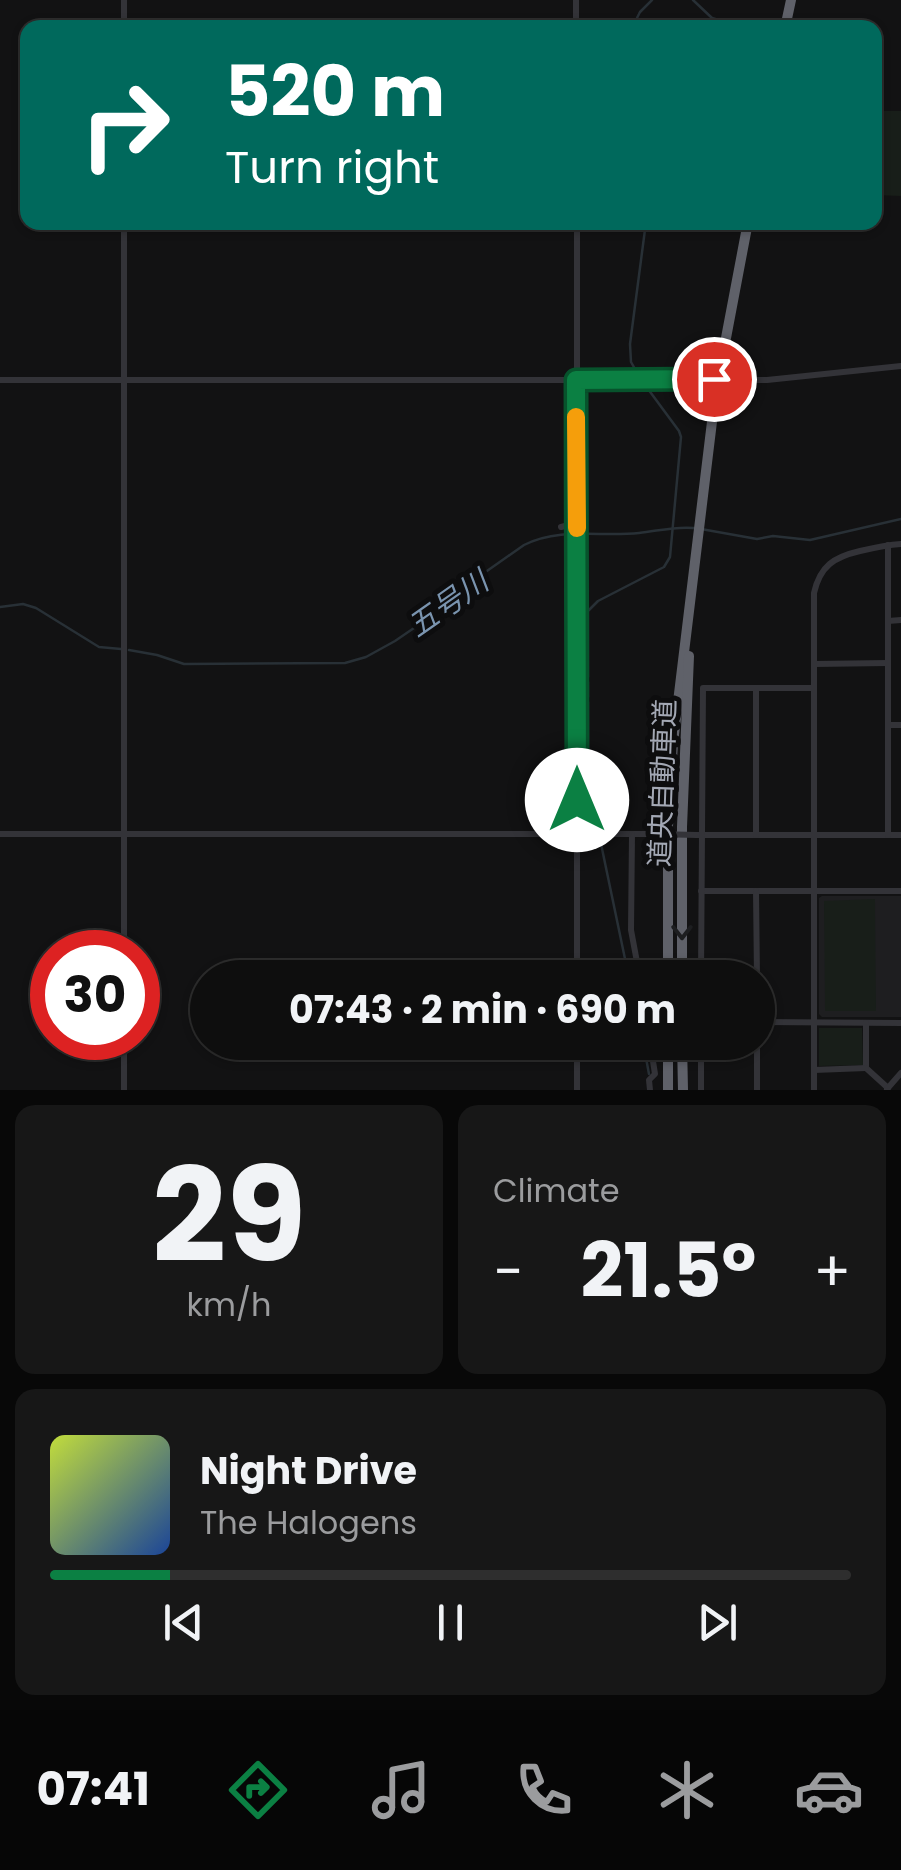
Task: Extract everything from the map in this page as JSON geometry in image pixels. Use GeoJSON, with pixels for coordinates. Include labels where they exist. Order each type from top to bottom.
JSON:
{"type":"FeatureCollection","features":[{"type":"Feature","properties":{"kind":"highway","name":"道央自動車道"},"geometry":{"type":"LineString","coordinates":[[668,960],[668,826],[679,688],[715,397],[746,230]]}},
{"type":"Feature","properties":{"kind":"highway","name":"道央自動車道"},"geometry":{"type":"LineString","coordinates":[[682,960],[682,826],[692,590]]}},
{"type":"Feature","properties":{"kind":"highway"},"geometry":{"type":"LineString","coordinates":[[668,1060],[668,1090]]}},
{"type":"Feature","properties":{"kind":"highway"},"geometry":{"type":"LineString","coordinates":[[682,1060],[683,1090]]}},
{"type":"Feature","properties":{"kind":"street"},"geometry":{"type":"LineString","coordinates":[[124,230],[124,930]]}},
{"type":"Feature","properties":{"kind":"street"},"geometry":{"type":"LineString","coordinates":[[576,230],[577,960]]}},
{"type":"Feature","properties":{"kind":"street"},"geometry":{"type":"LineString","coordinates":[[0,380],[767,380],[901,366]]}},
{"type":"Feature","properties":{"kind":"street"},"geometry":{"type":"LineString","coordinates":[[561,527],[577,516]]}},
{"type":"Feature","properties":{"kind":"street"},"geometry":{"type":"LineString","coordinates":[[814,1090],[814,593],[820,574],[832,560],[901,544]]}},
{"type":"Feature","properties":{"kind":"street"},"geometry":{"type":"LineString","coordinates":[[888,545],[888,835]]}},
{"type":"Feature","properties":{"kind":"street"},"geometry":{"type":"LineString","coordinates":[[888,621],[901,620]]}},
{"type":"Feature","properties":{"kind":"street"},"geometry":{"type":"LineString","coordinates":[[814,664],[888,663]]}},
{"type":"Feature","properties":{"kind":"street"},"geometry":{"type":"LineString","coordinates":[[701,960],[702,688],[814,688]]}},
{"type":"Feature","properties":{"kind":"street"},"geometry":{"type":"LineString","coordinates":[[756,689],[756,835]]}},
{"type":"Feature","properties":{"kind":"street"},"geometry":{"type":"LineString","coordinates":[[888,725],[901,726]]}},
{"type":"Feature","properties":{"kind":"street"},"geometry":{"type":"LineString","coordinates":[[0,834],[901,835]]}},
{"type":"Feature","properties":{"kind":"street"},"geometry":{"type":"LineString","coordinates":[[632,834],[632,930],[637,960]]}},
{"type":"Feature","properties":{"kind":"street"},"geometry":{"type":"LineString","coordinates":[[701,891],[901,891]]}},
{"type":"Feature","properties":{"kind":"street"},"geometry":{"type":"LineString","coordinates":[[756,891],[757,960]]}},
{"type":"Feature","properties":{"kind":"street"},"geometry":{"type":"LineString","coordinates":[[775,1022],[901,1023]]}},
{"type":"Feature","properties":{"kind":"street"},"geometry":{"type":"LineString","coordinates":[[866,1023],[866,1068],[887,1089],[901,1073]]}},
{"type":"Feature","properties":{"kind":"street"},"geometry":{"type":"LineString","coordinates":[[124,1060],[124,1090]]}},
{"type":"Feature","properties":{"kind":"street"},"geometry":{"type":"LineString","coordinates":[[576,1060],[576,1090]]}},
{"type":"Feature","properties":{"kind":"street"},"geometry":{"type":"LineString","coordinates":[[650,1090],[650,1079],[655,1074],[653,1060]]}},
{"type":"Feature","properties":{"kind":"street"},"geometry":{"type":"LineString","coordinates":[[701,1060],[701,1090]]}},
{"type":"Feature","properties":{"kind":"street"},"geometry":{"type":"LineString","coordinates":[[757,1060],[757,1090]]}},
{"type":"Feature","properties":{"kind":"street"},"geometry":{"type":"LineString","coordinates":[[814,1070],[866,1068]]}},
{"type":"Feature","properties":{"kind":"shaded area"},"geometry":{"type":"Polygon","coordinates":[[[882,111],[901,111],[901,196],[882,195],[882,111]]]}},
{"type":"Feature","properties":{"kind":"shaded area"},"geometry":{"type":"Polygon","coordinates":[[[822,896],[901,896],[901,1017],[819,1014],[822,896]]]}},
{"type":"Feature","properties":{"kind":"shaded area"},"geometry":{"type":"Polygon","coordinates":[[[875,899],[876,1011],[825,1011],[824,901],[875,899]]]}},
{"type":"Feature","properties":{"kind":"shaded area"},"geometry":{"type":"Polygon","coordinates":[[[819,1028],[862,1028],[863,1065],[819,1066],[819,1028]]]}},
{"type":"Feature","properties":{"kind":"waterway"},"geometry":{"type":"LineString","coordinates":[[636,20],[652,0]]}},
{"type":"Feature","properties":{"kind":"waterway"},"geometry":{"type":"LineString","coordinates":[[693,0],[719,20]]}},
{"type":"Feature","properties":{"kind":"waterway"},"geometry":{"type":"LineString","coordinates":[[635,369],[630,344],[645,230]]}},
{"type":"Feature","properties":{"kind":"waterway"},"geometry":{"type":"LineString","coordinates":[[588,677],[588,611],[598,601],[664,567],[670,557],[681,437],[648,389]]}},
{"type":"Feature","properties":{"kind":"waterway","name":"五号川"},"geometry":{"type":"LineString","coordinates":[[701,529],[757,539],[773,536],[810,540],[901,519]]}},
{"type":"Feature","properties":{"kind":"waterway","name":"五号川"},"geometry":{"type":"LineString","coordinates":[[129,650],[184,664],[345,663],[395,641],[433,609],[538,539],[566,534],[694,528]]}},
{"type":"Feature","properties":{"kind":"waterway","name":"五号川"},"geometry":{"type":"LineString","coordinates":[[0,607],[23,604],[36,608],[99,647],[121,649]]}},
{"type":"Feature","properties":{"kind":"waterway"},"geometry":{"type":"LineString","coordinates":[[588,682],[588,697]]}},
{"type":"Feature","properties":{"kind":"waterway"},"geometry":{"type":"LineString","coordinates":[[588,702],[588,779],[598,827]]}},
{"type":"Feature","properties":{"kind":"waterway"},"geometry":{"type":"LineString","coordinates":[[600,839],[625,960]]}},
{"type":"Feature","properties":{"kind":"waterway"},"geometry":{"type":"LineString","coordinates":[[646,1060],[649,1074]]}},
{"type":"Feature","properties":{"kind":"slow traffic"},"geometry":{"type":"LineString","coordinates":[[576,417],[577,528]]}},
{"type":"Feature","properties":{"kind":"route"},"geometry":{"type":"LineString","coordinates":[[577,800],[576,380],[714,379]]}}]}
